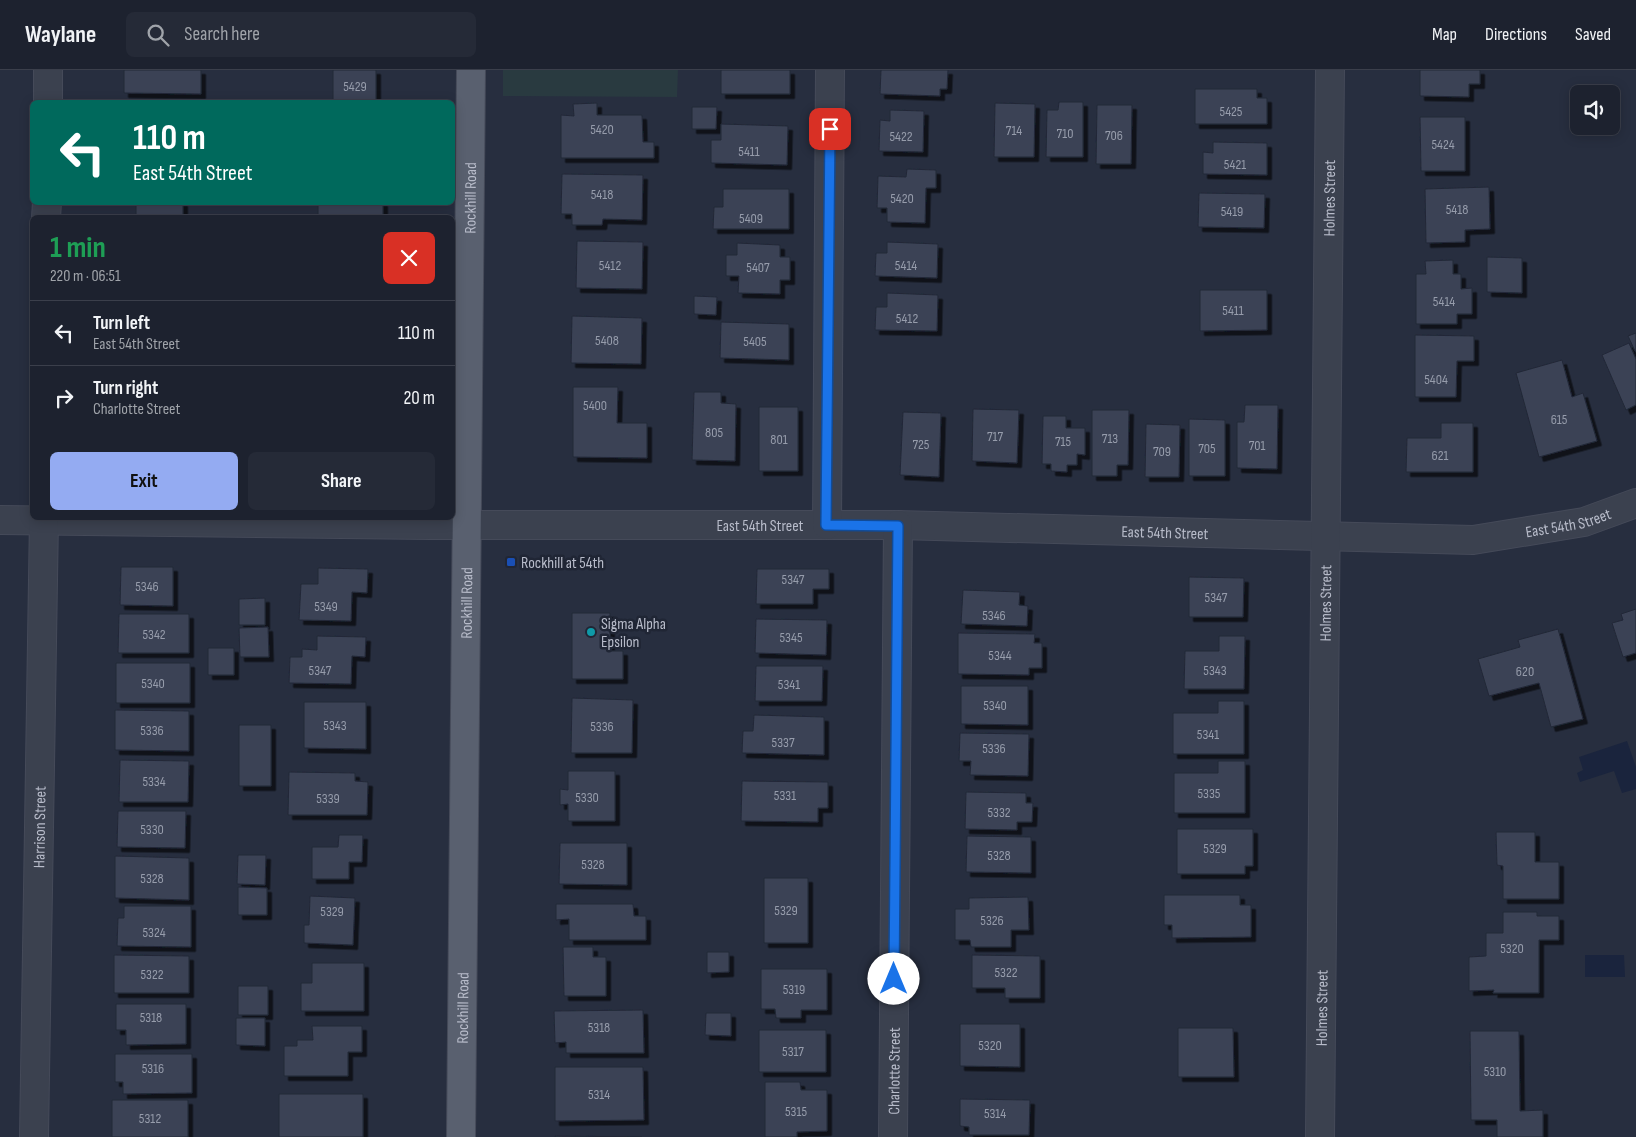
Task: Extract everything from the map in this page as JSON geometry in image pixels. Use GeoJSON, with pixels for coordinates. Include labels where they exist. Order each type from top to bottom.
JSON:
{"type":"FeatureCollection","features":[{"type":"Feature","properties":{"kind":"main road","name":"Rockhill Road"},"geometry":{"type":"LineString","coordinates":[[461,1137],[471,70]]}},
{"type":"Feature","properties":{"kind":"street"},"geometry":{"type":"LineString","coordinates":[[48,70],[48,100]]}},
{"type":"Feature","properties":{"kind":"street"},"geometry":{"type":"LineString","coordinates":[[826,525],[830,70]]}},
{"type":"Feature","properties":{"kind":"street","name":"Holmes Street"},"geometry":{"type":"LineString","coordinates":[[1320,1137],[1330,70]]}},
{"type":"Feature","properties":{"kind":"street","name":"East 54th Street"},"geometry":{"type":"LineString","coordinates":[[129,520],[898,526],[1325,538],[1473,540],[1584,522],[1636,503]]}},
{"type":"Feature","properties":{"kind":"street","name":"East 54th Street"},"geometry":{"type":"LineString","coordinates":[[0,520],[30,519]]}},
{"type":"Feature","properties":{"kind":"street","name":"Harrison Street"},"geometry":{"type":"LineString","coordinates":[[34,1137],[44,520]]}},
{"type":"Feature","properties":{"kind":"street","name":"Charlotte Street"},"geometry":{"type":"LineString","coordinates":[[893,1137],[898,526]]}},
{"type":"Feature","properties":{"kind":"shaded area"},"geometry":{"type":"Polygon","coordinates":[[[503,70],[678,70],[677,97],[503,96],[503,70]]]}},
{"type":"Feature","properties":{"kind":"water"},"geometry":{"type":"Polygon","coordinates":[[[1627,741],[1636,767],[1636,789],[1622,793],[1614,771],[1580,782],[1577,773],[1583,770],[1579,757],[1627,741]]]}},
{"type":"Feature","properties":{"kind":"water"},"geometry":{"type":"Polygon","coordinates":[[[1585,955],[1624,955],[1625,977],[1585,977],[1585,955]]]}},
{"type":"Feature","properties":{"kind":"building"},"geometry":{"type":"Polygon","coordinates":[[[124,70],[201,70],[201,94],[124,93],[124,70]]]}},
{"type":"Feature","properties":{"kind":"building"},"geometry":{"type":"Polygon","coordinates":[[[333,70],[376,70],[376,100],[333,100],[333,70]]]}},
{"type":"Feature","properties":{"kind":"building"},"geometry":{"type":"Polygon","coordinates":[[[721,70],[790,70],[790,94],[721,94],[721,70]]]}},
{"type":"Feature","properties":{"kind":"building"},"geometry":{"type":"Polygon","coordinates":[[[881,70],[948,70],[947,89],[940,89],[940,96],[880,94],[881,70]]]}},
{"type":"Feature","properties":{"kind":"building"},"geometry":{"type":"Polygon","coordinates":[[[1420,70],[1480,70],[1480,84],[1469,84],[1469,97],[1420,96],[1420,70]]]}},
{"type":"Feature","properties":{"kind":"building"},"geometry":{"type":"Polygon","coordinates":[[[1195,89],[1257,89],[1257,98],[1267,98],[1267,124],[1195,124],[1195,89]]]}},
{"type":"Feature","properties":{"kind":"building"},"geometry":{"type":"Polygon","coordinates":[[[1059,102],[1083,102],[1083,157],[1046,157],[1047,110],[1058,110],[1059,102]]]}},
{"type":"Feature","properties":{"kind":"building"},"geometry":{"type":"Polygon","coordinates":[[[597,103],[597,115],[642,115],[643,142],[654,142],[654,158],[561,158],[561,115],[574,116],[573,104],[597,103]]]}},
{"type":"Feature","properties":{"kind":"building"},"geometry":{"type":"Polygon","coordinates":[[[995,103],[1035,104],[1034,157],[994,157],[995,103]]]}},
{"type":"Feature","properties":{"kind":"building"},"geometry":{"type":"Polygon","coordinates":[[[1097,105],[1132,105],[1131,164],[1096,164],[1097,105]]]}},
{"type":"Feature","properties":{"kind":"building"},"geometry":{"type":"Polygon","coordinates":[[[692,107],[717,107],[716,129],[692,129],[692,107]]]}},
{"type":"Feature","properties":{"kind":"building"},"geometry":{"type":"Polygon","coordinates":[[[890,110],[924,111],[923,152],[879,151],[880,120],[890,121],[890,110]]]}},
{"type":"Feature","properties":{"kind":"building"},"geometry":{"type":"Polygon","coordinates":[[[1420,117],[1465,117],[1465,171],[1421,171],[1420,117]]]}},
{"type":"Feature","properties":{"kind":"building"},"geometry":{"type":"Polygon","coordinates":[[[721,124],[788,126],[787,165],[711,163],[711,140],[721,140],[721,124]]]}},
{"type":"Feature","properties":{"kind":"building"},"geometry":{"type":"Polygon","coordinates":[[[1213,142],[1267,143],[1267,175],[1203,174],[1203,152],[1213,153],[1213,142]]]}},
{"type":"Feature","properties":{"kind":"building"},"geometry":{"type":"Polygon","coordinates":[[[907,169],[936,170],[936,188],[926,188],[925,223],[887,222],[887,208],[877,208],[878,176],[906,177],[907,169]]]}},
{"type":"Feature","properties":{"kind":"building"},"geometry":{"type":"Polygon","coordinates":[[[562,174],[643,175],[642,220],[603,219],[602,225],[572,225],[572,214],[561,214],[562,174]]]}},
{"type":"Feature","properties":{"kind":"building"},"geometry":{"type":"Polygon","coordinates":[[[1489,187],[1490,229],[1465,230],[1465,242],[1426,243],[1425,189],[1489,187]]]}},
{"type":"Feature","properties":{"kind":"building"},"geometry":{"type":"Polygon","coordinates":[[[723,189],[789,189],[789,229],[713,229],[714,207],[723,207],[723,189]]]}},
{"type":"Feature","properties":{"kind":"building"},"geometry":{"type":"Polygon","coordinates":[[[1199,193],[1265,194],[1264,228],[1198,227],[1199,193]]]}},
{"type":"Feature","properties":{"kind":"building"},"geometry":{"type":"Polygon","coordinates":[[[136,205],[183,205],[183,215],[136,215],[136,205]]]}},
{"type":"Feature","properties":{"kind":"building"},"geometry":{"type":"Polygon","coordinates":[[[318,205],[383,205],[383,215],[318,215],[318,205]]]}},
{"type":"Feature","properties":{"kind":"building"},"geometry":{"type":"Polygon","coordinates":[[[577,241],[643,242],[642,289],[576,288],[577,241]]]}},
{"type":"Feature","properties":{"kind":"building"},"geometry":{"type":"Polygon","coordinates":[[[887,242],[938,244],[937,278],[875,276],[876,253],[887,253],[887,242]]]}},
{"type":"Feature","properties":{"kind":"building"},"geometry":{"type":"Polygon","coordinates":[[[737,243],[780,245],[780,257],[790,257],[790,280],[780,280],[780,294],[738,293],[739,276],[726,276],[726,255],[737,255],[737,243]]]}},
{"type":"Feature","properties":{"kind":"building"},"geometry":{"type":"Polygon","coordinates":[[[1487,257],[1522,258],[1522,293],[1487,292],[1487,257]]]}},
{"type":"Feature","properties":{"kind":"building"},"geometry":{"type":"Polygon","coordinates":[[[1453,260],[1453,274],[1461,274],[1461,289],[1472,288],[1472,314],[1457,314],[1457,324],[1416,324],[1416,274],[1426,274],[1425,261],[1453,260]]]}},
{"type":"Feature","properties":{"kind":"building"},"geometry":{"type":"Polygon","coordinates":[[[1200,290],[1267,290],[1267,330],[1200,331],[1200,290]]]}},
{"type":"Feature","properties":{"kind":"building"},"geometry":{"type":"Polygon","coordinates":[[[887,293],[938,295],[937,331],[875,330],[876,307],[887,307],[887,293]]]}},
{"type":"Feature","properties":{"kind":"building"},"geometry":{"type":"Polygon","coordinates":[[[694,296],[717,297],[716,315],[694,314],[694,296]]]}},
{"type":"Feature","properties":{"kind":"building"},"geometry":{"type":"Polygon","coordinates":[[[572,316],[642,318],[641,364],[571,363],[572,316]]]}},
{"type":"Feature","properties":{"kind":"building"},"geometry":{"type":"Polygon","coordinates":[[[721,322],[789,324],[789,360],[720,358],[721,322]]]}},
{"type":"Feature","properties":{"kind":"building"},"geometry":{"type":"Polygon","coordinates":[[[1636,333],[1636,351],[1635,351],[1628,336],[1636,333]]]}},
{"type":"Feature","properties":{"kind":"building"},"geometry":{"type":"Polygon","coordinates":[[[1415,335],[1474,336],[1474,361],[1457,361],[1456,397],[1415,397],[1415,335]]]}},
{"type":"Feature","properties":{"kind":"building"},"geometry":{"type":"Polygon","coordinates":[[[1629,343],[1636,359],[1636,405],[1626,410],[1602,355],[1629,343]]]}},
{"type":"Feature","properties":{"kind":"building"},"geometry":{"type":"Polygon","coordinates":[[[1562,360],[1572,397],[1583,393],[1597,441],[1539,457],[1516,373],[1562,360]]]}},
{"type":"Feature","properties":{"kind":"building"},"geometry":{"type":"Polygon","coordinates":[[[573,387],[618,387],[617,423],[647,423],[647,458],[573,457],[573,387]]]}},
{"type":"Feature","properties":{"kind":"building"},"geometry":{"type":"Polygon","coordinates":[[[694,392],[721,392],[721,403],[736,404],[735,461],[692,460],[694,392]]]}},
{"type":"Feature","properties":{"kind":"building"},"geometry":{"type":"Polygon","coordinates":[[[1245,405],[1278,405],[1277,469],[1237,468],[1237,422],[1244,422],[1245,405]]]}},
{"type":"Feature","properties":{"kind":"building"},"geometry":{"type":"Polygon","coordinates":[[[759,407],[798,407],[798,471],[759,471],[759,407]]]}},
{"type":"Feature","properties":{"kind":"building"},"geometry":{"type":"Polygon","coordinates":[[[973,409],[1019,410],[1017,463],[972,461],[973,409]]]}},
{"type":"Feature","properties":{"kind":"building"},"geometry":{"type":"Polygon","coordinates":[[[1092,410],[1129,410],[1128,465],[1117,465],[1117,476],[1092,476],[1092,410]]]}},
{"type":"Feature","properties":{"kind":"building"},"geometry":{"type":"Polygon","coordinates":[[[903,412],[941,413],[939,477],[900,475],[903,412]]]}},
{"type":"Feature","properties":{"kind":"building"},"geometry":{"type":"Polygon","coordinates":[[[1043,416],[1066,416],[1066,428],[1085,428],[1085,455],[1077,454],[1077,465],[1067,465],[1067,472],[1051,471],[1051,464],[1042,464],[1043,416]]]}},
{"type":"Feature","properties":{"kind":"building"},"geometry":{"type":"Polygon","coordinates":[[[1189,419],[1225,420],[1225,476],[1189,476],[1189,419]]]}},
{"type":"Feature","properties":{"kind":"building"},"geometry":{"type":"Polygon","coordinates":[[[1441,423],[1473,423],[1473,472],[1406,472],[1407,438],[1441,438],[1441,423]]]}},
{"type":"Feature","properties":{"kind":"building"},"geometry":{"type":"Polygon","coordinates":[[[1146,424],[1180,425],[1179,477],[1145,477],[1146,424]]]}},
{"type":"Feature","properties":{"kind":"building"},"geometry":{"type":"Polygon","coordinates":[[[121,567],[173,567],[173,606],[120,605],[121,567]]]}},
{"type":"Feature","properties":{"kind":"building"},"geometry":{"type":"Polygon","coordinates":[[[318,568],[368,569],[367,593],[352,592],[351,621],[299,620],[301,584],[318,584],[318,568]]]}},
{"type":"Feature","properties":{"kind":"building"},"geometry":{"type":"Polygon","coordinates":[[[757,569],[829,569],[829,589],[813,589],[813,604],[756,604],[757,569]]]}},
{"type":"Feature","properties":{"kind":"building"},"geometry":{"type":"Polygon","coordinates":[[[1189,577],[1244,578],[1243,617],[1189,617],[1189,577]]]}},
{"type":"Feature","properties":{"kind":"building"},"geometry":{"type":"Polygon","coordinates":[[[963,590],[1020,592],[1019,605],[1028,606],[1027,626],[961,624],[963,590]]]}},
{"type":"Feature","properties":{"kind":"building"},"geometry":{"type":"Polygon","coordinates":[[[265,598],[265,625],[239,625],[239,599],[265,598]]]}},
{"type":"Feature","properties":{"kind":"building"},"geometry":{"type":"Polygon","coordinates":[[[1636,609],[1636,653],[1623,657],[1612,623],[1623,620],[1621,614],[1636,609]]]}},
{"type":"Feature","properties":{"kind":"building","name":"Sigma Alpha Epsilon"},"geometry":{"type":"Polygon","coordinates":[[[572,613],[610,613],[610,651],[623,651],[623,679],[572,679],[572,613]]]}},
{"type":"Feature","properties":{"kind":"building"},"geometry":{"type":"Polygon","coordinates":[[[119,614],[189,614],[189,653],[118,653],[119,614]]]}},
{"type":"Feature","properties":{"kind":"building"},"geometry":{"type":"Polygon","coordinates":[[[756,619],[827,620],[826,655],[755,653],[756,619]]]}},
{"type":"Feature","properties":{"kind":"building"},"geometry":{"type":"Polygon","coordinates":[[[268,627],[269,657],[240,657],[239,628],[268,627]]]}},
{"type":"Feature","properties":{"kind":"building"},"geometry":{"type":"Polygon","coordinates":[[[1558,629],[1583,719],[1551,727],[1539,683],[1489,696],[1478,659],[1520,647],[1518,640],[1558,629]]]}},
{"type":"Feature","properties":{"kind":"building"},"geometry":{"type":"Polygon","coordinates":[[[958,633],[1035,634],[1034,643],[1042,643],[1042,668],[1029,668],[1029,675],[958,674],[958,633]]]}},
{"type":"Feature","properties":{"kind":"building"},"geometry":{"type":"Polygon","coordinates":[[[317,636],[366,637],[365,657],[352,656],[351,684],[289,683],[290,657],[302,657],[302,649],[317,650],[317,636]]]}},
{"type":"Feature","properties":{"kind":"building"},"geometry":{"type":"Polygon","coordinates":[[[1219,636],[1245,636],[1244,689],[1184,689],[1185,651],[1219,651],[1219,636]]]}},
{"type":"Feature","properties":{"kind":"building"},"geometry":{"type":"Polygon","coordinates":[[[208,648],[234,648],[234,675],[208,675],[208,648]]]}},
{"type":"Feature","properties":{"kind":"building"},"geometry":{"type":"Polygon","coordinates":[[[116,663],[190,663],[190,703],[116,703],[116,663]]]}},
{"type":"Feature","properties":{"kind":"building"},"geometry":{"type":"Polygon","coordinates":[[[756,666],[823,666],[822,701],[755,701],[756,666]]]}},
{"type":"Feature","properties":{"kind":"building"},"geometry":{"type":"Polygon","coordinates":[[[961,686],[1028,686],[1028,725],[961,724],[961,686]]]}},
{"type":"Feature","properties":{"kind":"building"},"geometry":{"type":"Polygon","coordinates":[[[572,698],[633,700],[632,753],[571,753],[572,698]]]}},
{"type":"Feature","properties":{"kind":"building"},"geometry":{"type":"Polygon","coordinates":[[[1218,701],[1244,701],[1244,754],[1173,754],[1173,713],[1218,713],[1218,701]]]}},
{"type":"Feature","properties":{"kind":"building"},"geometry":{"type":"Polygon","coordinates":[[[304,702],[366,702],[366,749],[304,748],[304,702]]]}},
{"type":"Feature","properties":{"kind":"building"},"geometry":{"type":"Polygon","coordinates":[[[115,710],[189,711],[189,751],[115,750],[115,710]]]}},
{"type":"Feature","properties":{"kind":"building"},"geometry":{"type":"Polygon","coordinates":[[[754,715],[824,717],[824,755],[742,753],[743,731],[753,731],[754,715]]]}},
{"type":"Feature","properties":{"kind":"building"},"geometry":{"type":"Polygon","coordinates":[[[239,725],[271,725],[271,786],[239,786],[239,725]]]}},
{"type":"Feature","properties":{"kind":"building"},"geometry":{"type":"Polygon","coordinates":[[[960,733],[1029,734],[1028,776],[970,775],[971,761],[959,761],[960,733]]]}},
{"type":"Feature","properties":{"kind":"building"},"geometry":{"type":"Polygon","coordinates":[[[120,760],[189,761],[188,802],[119,802],[120,760]]]}},
{"type":"Feature","properties":{"kind":"building"},"geometry":{"type":"Polygon","coordinates":[[[1218,761],[1245,761],[1245,813],[1174,813],[1174,773],[1218,773],[1218,761]]]}},
{"type":"Feature","properties":{"kind":"building"},"geometry":{"type":"Polygon","coordinates":[[[568,771],[615,771],[615,821],[568,821],[568,804],[560,805],[560,789],[568,790],[568,771]]]}},
{"type":"Feature","properties":{"kind":"building"},"geometry":{"type":"Polygon","coordinates":[[[289,772],[355,773],[355,781],[368,782],[367,815],[288,815],[289,772]]]}},
{"type":"Feature","properties":{"kind":"building"},"geometry":{"type":"Polygon","coordinates":[[[742,781],[828,782],[828,808],[818,808],[818,822],[741,821],[742,781]]]}},
{"type":"Feature","properties":{"kind":"building"},"geometry":{"type":"Polygon","coordinates":[[[966,792],[1026,793],[1026,803],[1033,803],[1032,822],[1017,822],[1017,830],[965,829],[966,792]]]}},
{"type":"Feature","properties":{"kind":"building"},"geometry":{"type":"Polygon","coordinates":[[[118,811],[186,811],[185,848],[117,847],[118,811]]]}},
{"type":"Feature","properties":{"kind":"building"},"geometry":{"type":"Polygon","coordinates":[[[1177,829],[1253,829],[1253,866],[1245,866],[1245,874],[1177,874],[1177,829]]]}},
{"type":"Feature","properties":{"kind":"building"},"geometry":{"type":"Polygon","coordinates":[[[1496,832],[1535,832],[1535,862],[1559,862],[1559,899],[1503,899],[1503,866],[1497,865],[1496,832]]]}},
{"type":"Feature","properties":{"kind":"building"},"geometry":{"type":"Polygon","coordinates":[[[339,835],[363,835],[362,862],[349,862],[349,879],[312,879],[312,847],[338,847],[339,835]]]}},
{"type":"Feature","properties":{"kind":"building"},"geometry":{"type":"Polygon","coordinates":[[[967,836],[1031,837],[1031,873],[966,872],[967,836]]]}},
{"type":"Feature","properties":{"kind":"building"},"geometry":{"type":"Polygon","coordinates":[[[560,843],[627,843],[627,885],[559,884],[560,843]]]}},
{"type":"Feature","properties":{"kind":"building"},"geometry":{"type":"Polygon","coordinates":[[[238,855],[266,855],[265,885],[237,884],[238,855]]]}},
{"type":"Feature","properties":{"kind":"building"},"geometry":{"type":"Polygon","coordinates":[[[115,856],[189,858],[189,900],[115,898],[115,856]]]}},
{"type":"Feature","properties":{"kind":"building"},"geometry":{"type":"Polygon","coordinates":[[[764,878],[808,878],[808,943],[764,943],[764,878]]]}},
{"type":"Feature","properties":{"kind":"building"},"geometry":{"type":"Polygon","coordinates":[[[238,887],[267,888],[267,915],[238,915],[238,887]]]}},
{"type":"Feature","properties":{"kind":"building"},"geometry":{"type":"Polygon","coordinates":[[[1164,895],[1240,895],[1240,905],[1251,905],[1251,937],[1172,938],[1172,925],[1164,925],[1164,895]]]}},
{"type":"Feature","properties":{"kind":"building"},"geometry":{"type":"Polygon","coordinates":[[[310,896],[355,898],[353,945],[304,943],[304,925],[309,925],[310,896]]]}},
{"type":"Feature","properties":{"kind":"building"},"geometry":{"type":"Polygon","coordinates":[[[1028,897],[1029,930],[1011,930],[1011,947],[971,947],[970,940],[955,940],[955,909],[969,909],[969,898],[1028,897]]]}},
{"type":"Feature","properties":{"kind":"building"},"geometry":{"type":"Polygon","coordinates":[[[556,904],[633,904],[634,916],[646,916],[646,940],[569,940],[569,919],[556,920],[556,904]]]}},
{"type":"Feature","properties":{"kind":"building"},"geometry":{"type":"Polygon","coordinates":[[[124,906],[191,906],[191,947],[117,946],[118,918],[124,918],[124,906]]]}},
{"type":"Feature","properties":{"kind":"building"},"geometry":{"type":"Polygon","coordinates":[[[1503,912],[1537,912],[1537,916],[1559,916],[1559,940],[1539,940],[1539,993],[1493,993],[1494,990],[1469,991],[1469,957],[1486,956],[1486,933],[1503,933],[1503,912]]]}},
{"type":"Feature","properties":{"kind":"building"},"geometry":{"type":"Polygon","coordinates":[[[563,947],[593,947],[593,957],[606,957],[606,996],[564,996],[563,947]]]}},
{"type":"Feature","properties":{"kind":"building"},"geometry":{"type":"Polygon","coordinates":[[[707,952],[729,952],[729,972],[707,973],[707,952]]]}},
{"type":"Feature","properties":{"kind":"building"},"geometry":{"type":"Polygon","coordinates":[[[114,955],[189,956],[189,993],[114,993],[114,955]]]}},
{"type":"Feature","properties":{"kind":"building"},"geometry":{"type":"Polygon","coordinates":[[[972,955],[1040,956],[1040,998],[1005,998],[1005,988],[972,988],[972,955]]]}},
{"type":"Feature","properties":{"kind":"building"},"geometry":{"type":"Polygon","coordinates":[[[312,963],[364,963],[364,1011],[301,1011],[301,983],[312,983],[312,963]]]}},
{"type":"Feature","properties":{"kind":"building"},"geometry":{"type":"Polygon","coordinates":[[[761,969],[827,969],[827,1010],[801,1010],[801,1018],[776,1018],[775,1009],[761,1009],[761,969]]]}},
{"type":"Feature","properties":{"kind":"building"},"geometry":{"type":"Polygon","coordinates":[[[238,986],[268,986],[268,1015],[238,1015],[238,986]]]}},
{"type":"Feature","properties":{"kind":"building"},"geometry":{"type":"Polygon","coordinates":[[[116,1004],[186,1004],[186,1044],[126,1045],[126,1030],[116,1030],[116,1004]]]}},
{"type":"Feature","properties":{"kind":"building"},"geometry":{"type":"Polygon","coordinates":[[[643,1010],[644,1053],[566,1053],[566,1042],[555,1043],[554,1011],[643,1010]]]}},
{"type":"Feature","properties":{"kind":"building"},"geometry":{"type":"Polygon","coordinates":[[[706,1013],[731,1013],[731,1036],[705,1035],[706,1013]]]}},
{"type":"Feature","properties":{"kind":"building"},"geometry":{"type":"Polygon","coordinates":[[[236,1018],[265,1018],[265,1046],[236,1045],[236,1018]]]}},
{"type":"Feature","properties":{"kind":"building"},"geometry":{"type":"Polygon","coordinates":[[[960,1024],[1020,1024],[1020,1067],[960,1066],[960,1024]]]}},
{"type":"Feature","properties":{"kind":"building"},"geometry":{"type":"Polygon","coordinates":[[[312,1026],[362,1026],[362,1052],[348,1052],[348,1076],[284,1076],[284,1046],[297,1046],[297,1040],[313,1040],[312,1026]]]}},
{"type":"Feature","properties":{"kind":"building"},"geometry":{"type":"Polygon","coordinates":[[[1178,1028],[1233,1028],[1234,1077],[1178,1077],[1178,1028]]]}},
{"type":"Feature","properties":{"kind":"building"},"geometry":{"type":"Polygon","coordinates":[[[759,1030],[826,1030],[826,1072],[759,1072],[759,1030]]]}},
{"type":"Feature","properties":{"kind":"building"},"geometry":{"type":"Polygon","coordinates":[[[1470,1031],[1519,1031],[1520,1111],[1543,1110],[1543,1137],[1497,1137],[1497,1120],[1471,1120],[1470,1031]]]}},
{"type":"Feature","properties":{"kind":"building"},"geometry":{"type":"Polygon","coordinates":[[[115,1054],[192,1054],[192,1093],[123,1094],[123,1082],[115,1082],[115,1054]]]}},
{"type":"Feature","properties":{"kind":"building"},"geometry":{"type":"Polygon","coordinates":[[[555,1067],[643,1067],[644,1120],[555,1121],[555,1067]]]}},
{"type":"Feature","properties":{"kind":"building"},"geometry":{"type":"Polygon","coordinates":[[[765,1082],[800,1082],[801,1090],[827,1090],[827,1131],[797,1132],[797,1137],[765,1137],[765,1082]]]}},
{"type":"Feature","properties":{"kind":"building"},"geometry":{"type":"Polygon","coordinates":[[[279,1094],[363,1094],[363,1137],[279,1137],[279,1094]]]}},
{"type":"Feature","properties":{"kind":"building"},"geometry":{"type":"Polygon","coordinates":[[[960,1099],[1030,1100],[1029,1135],[969,1135],[969,1127],[960,1126],[960,1099]]]}},
{"type":"Feature","properties":{"kind":"building"},"geometry":{"type":"Polygon","coordinates":[[[112,1100],[188,1100],[188,1137],[112,1137],[112,1100]]]}},
{"type":"Feature","properties":{"kind":"building"},"geometry":{"type":"Polygon","coordinates":[[[555,1136],[642,1137],[555,1137],[555,1136]]]}},
{"type":"Feature","properties":{"kind":"place","name":"Rockhill at 54th"},"geometry":{"type":"Point","coordinates":[511,562]}},
{"type":"Feature","properties":{"kind":"place","name":"Sigma Alpha Epsilon"},"geometry":{"type":"Point","coordinates":[591,632]}},
{"type":"Feature","properties":{"kind":"route"},"geometry":{"type":"LineString","coordinates":[[830,129],[826,525],[898,526],[894,979]]}}]}
